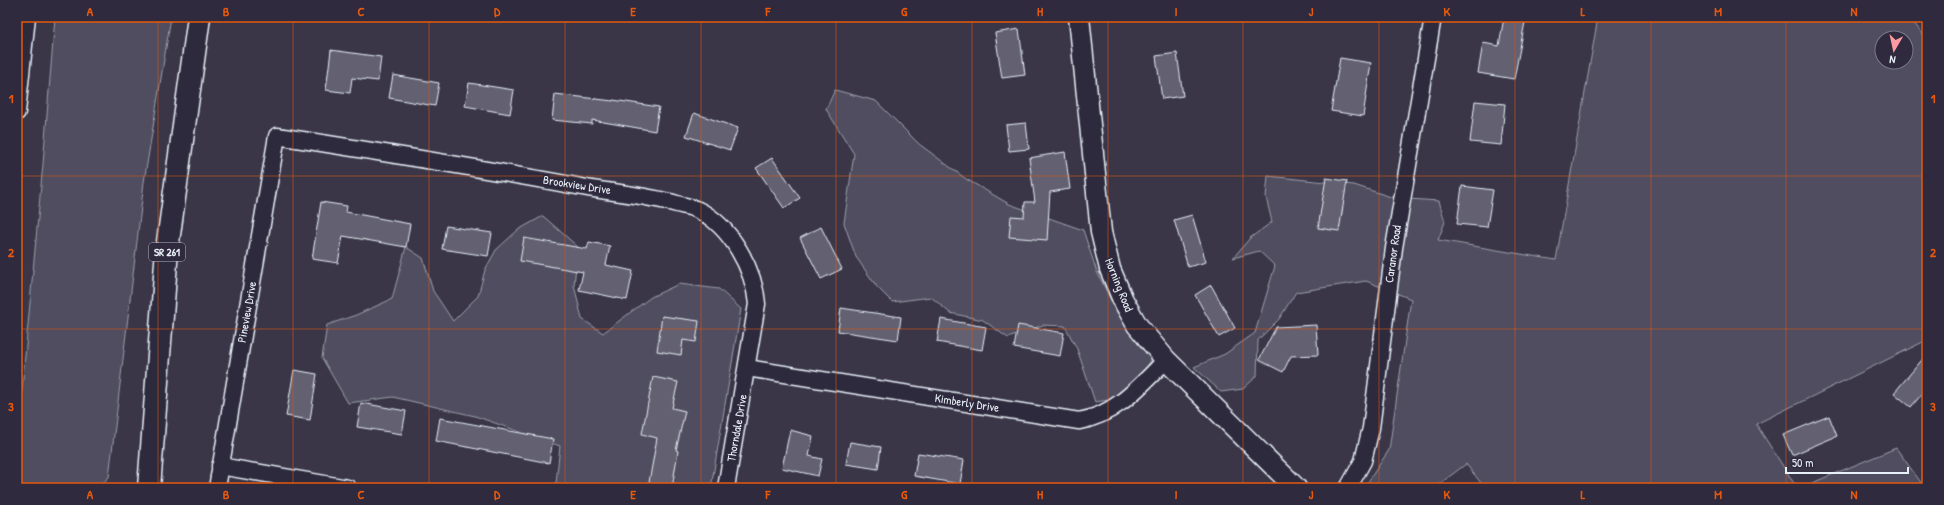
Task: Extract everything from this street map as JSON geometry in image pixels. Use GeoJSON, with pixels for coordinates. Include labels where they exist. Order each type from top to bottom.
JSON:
{"type":"FeatureCollection","features":[{"type":"Feature","properties":{"kind":"main road","name":"SR 261"},"geometry":{"type":"LineString","coordinates":[[149,488],[167,249],[199,17]]}},
{"type":"Feature","properties":{"kind":"street"},"geometry":{"type":"LineString","coordinates":[[17,112],[27,17]]}},
{"type":"Feature","properties":{"kind":"street","name":"Horning Road"},"geometry":{"type":"LineString","coordinates":[[1079,17],[1101,232],[1123,300],[1137,325],[1166,360],[1296,488]]}},
{"type":"Feature","properties":{"kind":"street","name":"Caranor Road"},"geometry":{"type":"LineString","coordinates":[[1348,488],[1363,461],[1371,428],[1394,248],[1433,17]]}},
{"type":"Feature","properties":{"kind":"street","name":"Brookview Drive"},"geometry":{"type":"LineString","coordinates":[[277,136],[625,193],[697,210],[710,218],[728,235],[740,252],[750,275],[756,294],[757,304],[747,368]]}},
{"type":"Feature","properties":{"kind":"street","name":"Pineview Drive"},"geometry":{"type":"LineString","coordinates":[[217,488],[277,136]]}},
{"type":"Feature","properties":{"kind":"street","name":"Kimberly Drive"},"geometry":{"type":"LineString","coordinates":[[747,368],[1079,421],[1090,419],[1114,407],[1132,393],[1166,360]]}},
{"type":"Feature","properties":{"kind":"street","name":"Thorndale Drive"},"geometry":{"type":"LineString","coordinates":[[726,488],[747,368]]}},
{"type":"Feature","properties":{"kind":"street"},"geometry":{"type":"LineString","coordinates":[[220,466],[348,488]]}},
{"type":"Feature","properties":{"kind":"shaded area"},"geometry":{"type":"Polygon","coordinates":[[[55,17],[171,17],[144,182],[109,477],[97,488],[17,488],[17,442],[55,17]]]}},
{"type":"Feature","properties":{"kind":"shaded area"},"geometry":{"type":"Polygon","coordinates":[[[1598,17],[1909,17],[1927,39],[1927,340],[1756,424],[1797,488],[1485,488],[1466,464],[1434,488],[1364,488],[1389,450],[1411,299],[1366,281],[1296,292],[1279,319],[1258,340],[1257,376],[1243,389],[1221,392],[1194,367],[1225,354],[1255,333],[1275,266],[1259,251],[1233,258],[1250,238],[1272,222],[1266,197],[1268,176],[1354,185],[1394,198],[1439,201],[1445,222],[1438,240],[1556,260],[1598,17]]]}},
{"type":"Feature","properties":{"kind":"shaded area"},"geometry":{"type":"Polygon","coordinates":[[[835,90],[876,101],[919,144],[966,179],[1009,204],[1083,230],[1097,272],[1118,314],[1153,357],[1128,397],[1095,402],[1077,349],[1065,326],[1043,325],[1008,338],[983,320],[950,313],[931,297],[892,302],[877,287],[856,257],[844,223],[854,154],[826,109],[835,90]]]}},
{"type":"Feature","properties":{"kind":"shaded area"},"geometry":{"type":"Polygon","coordinates":[[[543,216],[578,247],[574,285],[582,319],[603,333],[651,297],[679,284],[719,289],[741,309],[711,488],[560,488],[556,483],[560,446],[475,416],[393,397],[348,403],[322,358],[327,325],[356,315],[392,299],[406,247],[423,258],[433,291],[453,321],[478,296],[485,270],[496,250],[518,230],[543,216]]]}},
{"type":"Feature","properties":{"kind":"shaded area"},"geometry":{"type":"Polygon","coordinates":[[[1896,448],[1925,488],[1800,488],[1896,448]]]}},
{"type":"Feature","properties":{"kind":"building"},"geometry":{"type":"Polygon","coordinates":[[[1504,17],[1526,17],[1514,79],[1478,73],[1483,43],[1499,46],[1504,17]]]}},
{"type":"Feature","properties":{"kind":"building"},"geometry":{"type":"Polygon","coordinates":[[[1019,29],[1025,75],[1002,78],[995,33],[1019,29]]]}},
{"type":"Feature","properties":{"kind":"building"},"geometry":{"type":"Polygon","coordinates":[[[331,50],[381,57],[378,81],[352,78],[350,93],[326,90],[331,50]]]}},
{"type":"Feature","properties":{"kind":"building"},"geometry":{"type":"Polygon","coordinates":[[[1177,53],[1183,96],[1162,99],[1156,56],[1177,53]]]}},
{"type":"Feature","properties":{"kind":"building"},"geometry":{"type":"Polygon","coordinates":[[[1340,58],[1371,63],[1363,116],[1331,111],[1340,58]]]}},
{"type":"Feature","properties":{"kind":"building"},"geometry":{"type":"Polygon","coordinates":[[[393,75],[439,83],[435,106],[389,98],[393,75]]]}},
{"type":"Feature","properties":{"kind":"building"},"geometry":{"type":"Polygon","coordinates":[[[469,83],[514,90],[510,114],[465,106],[469,83]]]}},
{"type":"Feature","properties":{"kind":"building"},"geometry":{"type":"Polygon","coordinates":[[[555,94],[613,100],[659,107],[655,131],[592,120],[592,124],[552,120],[555,94]]]}},
{"type":"Feature","properties":{"kind":"building"},"geometry":{"type":"Polygon","coordinates":[[[1475,101],[1505,104],[1501,145],[1470,142],[1475,101]]]}},
{"type":"Feature","properties":{"kind":"building"},"geometry":{"type":"Polygon","coordinates":[[[694,113],[738,128],[730,150],[686,136],[694,113]]]}},
{"type":"Feature","properties":{"kind":"building"},"geometry":{"type":"Polygon","coordinates":[[[1026,123],[1029,149],[1009,151],[1006,125],[1026,123]]]}},
{"type":"Feature","properties":{"kind":"building"},"geometry":{"type":"Polygon","coordinates":[[[1065,152],[1070,189],[1050,192],[1047,240],[1009,237],[1011,216],[1024,217],[1025,202],[1035,202],[1029,158],[1065,152]]]}},
{"type":"Feature","properties":{"kind":"building"},"geometry":{"type":"Polygon","coordinates":[[[772,158],[800,198],[784,208],[756,168],[772,158]]]}},
{"type":"Feature","properties":{"kind":"building"},"geometry":{"type":"Polygon","coordinates":[[[1326,178],[1347,181],[1339,231],[1318,228],[1326,178]]]}},
{"type":"Feature","properties":{"kind":"building"},"geometry":{"type":"Polygon","coordinates":[[[1462,186],[1493,190],[1487,227],[1457,224],[1462,186]]]}},
{"type":"Feature","properties":{"kind":"building"},"geometry":{"type":"Polygon","coordinates":[[[321,202],[347,206],[346,212],[410,224],[406,247],[343,236],[338,263],[312,259],[321,202]]]}},
{"type":"Feature","properties":{"kind":"building"},"geometry":{"type":"Polygon","coordinates":[[[1192,215],[1206,262],[1188,267],[1174,220],[1192,215]]]}},
{"type":"Feature","properties":{"kind":"building"},"geometry":{"type":"Polygon","coordinates":[[[446,226],[492,233],[488,256],[442,249],[446,226]]]}},
{"type":"Feature","properties":{"kind":"building"},"geometry":{"type":"Polygon","coordinates":[[[821,227],[842,269],[821,279],[800,238],[821,227]]]}},
{"type":"Feature","properties":{"kind":"building"},"geometry":{"type":"Polygon","coordinates":[[[524,238],[587,249],[589,242],[610,246],[606,265],[633,271],[627,300],[579,290],[583,272],[520,261],[524,238]]]}},
{"type":"Feature","properties":{"kind":"building"},"geometry":{"type":"Polygon","coordinates":[[[1211,285],[1235,328],[1219,337],[1195,295],[1211,285]]]}},
{"type":"Feature","properties":{"kind":"building"},"geometry":{"type":"Polygon","coordinates":[[[841,308],[901,317],[898,340],[838,331],[841,308]]]}},
{"type":"Feature","properties":{"kind":"building"},"geometry":{"type":"Polygon","coordinates":[[[662,316],[699,321],[696,342],[683,340],[681,355],[657,351],[662,316]]]}},
{"type":"Feature","properties":{"kind":"building"},"geometry":{"type":"Polygon","coordinates":[[[941,319],[986,327],[982,350],[937,342],[941,319]]]}},
{"type":"Feature","properties":{"kind":"building"},"geometry":{"type":"Polygon","coordinates":[[[1018,325],[1064,333],[1060,356],[1014,348],[1018,325]]]}},
{"type":"Feature","properties":{"kind":"building"},"geometry":{"type":"Polygon","coordinates":[[[1316,325],[1318,355],[1291,356],[1283,372],[1259,360],[1276,327],[1316,325]]]}},
{"type":"Feature","properties":{"kind":"building"},"geometry":{"type":"Polygon","coordinates":[[[1927,354],[1927,388],[1911,407],[1894,393],[1927,354]]]}},
{"type":"Feature","properties":{"kind":"building"},"geometry":{"type":"Polygon","coordinates":[[[294,370],[317,374],[310,420],[286,416],[294,370]]]}},
{"type":"Feature","properties":{"kind":"building"},"geometry":{"type":"Polygon","coordinates":[[[653,377],[678,382],[672,408],[685,411],[676,450],[678,451],[672,488],[648,488],[657,438],[642,434],[653,377]]]}},
{"type":"Feature","properties":{"kind":"building"},"geometry":{"type":"Polygon","coordinates":[[[361,403],[406,411],[402,434],[357,427],[361,403]]]}},
{"type":"Feature","properties":{"kind":"building"},"geometry":{"type":"Polygon","coordinates":[[[1829,416],[1837,436],[1792,455],[1783,435],[1829,416]]]}},
{"type":"Feature","properties":{"kind":"building"},"geometry":{"type":"Polygon","coordinates":[[[440,418],[553,439],[549,463],[436,441],[440,418]]]}},
{"type":"Feature","properties":{"kind":"building"},"geometry":{"type":"Polygon","coordinates":[[[790,430],[813,436],[809,456],[822,459],[818,476],[782,468],[790,430]]]}},
{"type":"Feature","properties":{"kind":"building"},"geometry":{"type":"Polygon","coordinates":[[[850,442],[881,447],[878,469],[846,464],[850,442]]]}},
{"type":"Feature","properties":{"kind":"building"},"geometry":{"type":"Polygon","coordinates":[[[918,453],[964,460],[960,484],[914,476],[918,453]]]}}]}
